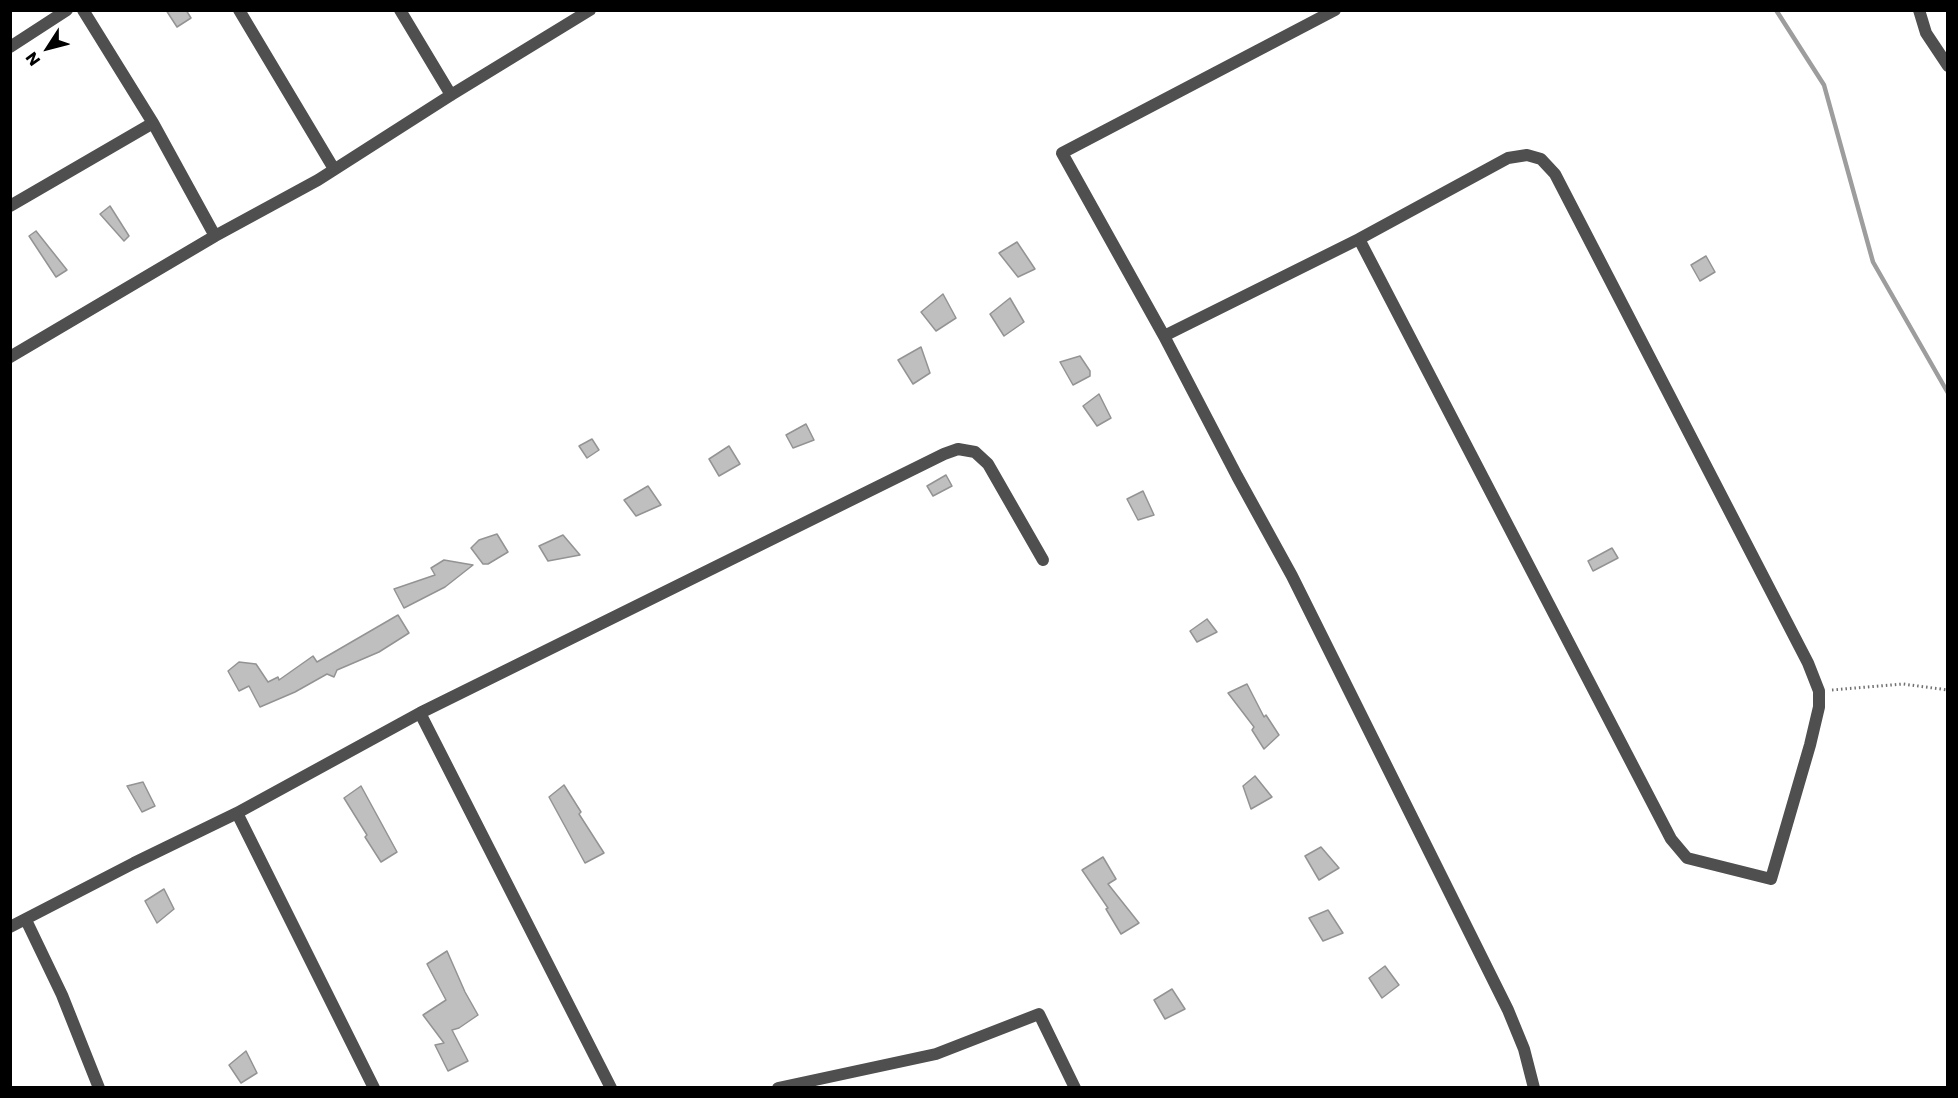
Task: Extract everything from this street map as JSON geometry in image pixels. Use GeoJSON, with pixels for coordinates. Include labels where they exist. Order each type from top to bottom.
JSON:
{"type":"FeatureCollection","features":[{"type":"Feature","properties":{"kind":"street"},"geometry":{"type":"LineString","coordinates":[[10,47],[68,10]]}},
{"type":"Feature","properties":{"kind":"street"},"geometry":{"type":"LineString","coordinates":[[83,10],[153,123],[215,236]]}},
{"type":"Feature","properties":{"kind":"street"},"geometry":{"type":"LineString","coordinates":[[239,10],[334,169]]}},
{"type":"Feature","properties":{"kind":"street"},"geometry":{"type":"LineString","coordinates":[[400,10],[451,95]]}},
{"type":"Feature","properties":{"kind":"street"},"geometry":{"type":"LineString","coordinates":[[10,357],[334,169],[590,10]]}},
{"type":"Feature","properties":{"kind":"street"},"geometry":{"type":"LineString","coordinates":[[1335,10],[1062,153],[1164,336],[1292,576],[1508,1010],[1524,1049],[1534,1088]]}},
{"type":"Feature","properties":{"kind":"street"},"geometry":{"type":"LineString","coordinates":[[1919,10],[1926,33],[1947,66]]}},
{"type":"Feature","properties":{"kind":"street"},"geometry":{"type":"LineString","coordinates":[[10,206],[153,123]]}},
{"type":"Feature","properties":{"kind":"street"},"geometry":{"type":"LineString","coordinates":[[1164,336],[1359,239],[1508,158],[1527,154],[1541,159],[1555,174],[1808,663],[1819,691],[1819,707],[1810,745],[1771,879],[1687,858],[1671,839],[1359,239]]}},
{"type":"Feature","properties":{"kind":"street"},"geometry":{"type":"LineString","coordinates":[[10,927],[237,813],[420,713],[958,449],[975,452],[988,464],[1043,560]]}},
{"type":"Feature","properties":{"kind":"street"},"geometry":{"type":"LineString","coordinates":[[420,713],[611,1088]]}},
{"type":"Feature","properties":{"kind":"street"},"geometry":{"type":"LineString","coordinates":[[237,813],[374,1088]]}},
{"type":"Feature","properties":{"kind":"street"},"geometry":{"type":"LineString","coordinates":[[26,920],[63,995],[99,1088]]}},
{"type":"Feature","properties":{"kind":"street"},"geometry":{"type":"LineString","coordinates":[[778,1088],[936,1054],[1039,1014],[1075,1088]]}},
{"type":"Feature","properties":{"kind":"path"},"geometry":{"type":"LineString","coordinates":[[1819,691],[1903,684],[1947,690]]}},
{"type":"Feature","properties":{"kind":"building"},"geometry":{"type":"Polygon","coordinates":[[[166,10],[186,10],[191,18],[177,27],[166,10]]]}},
{"type":"Feature","properties":{"kind":"building"},"geometry":{"type":"Polygon","coordinates":[[[110,206],[129,236],[124,241],[100,214],[110,206]]]}},
{"type":"Feature","properties":{"kind":"building"},"geometry":{"type":"Polygon","coordinates":[[[36,231],[67,270],[56,277],[29,236],[36,231]]]}},
{"type":"Feature","properties":{"kind":"building"},"geometry":{"type":"Polygon","coordinates":[[[1017,242],[1035,269],[1018,277],[999,253],[1017,242]]]}},
{"type":"Feature","properties":{"kind":"building"},"geometry":{"type":"Polygon","coordinates":[[[1706,256],[1715,272],[1700,281],[1691,265],[1706,256]]]}},
{"type":"Feature","properties":{"kind":"building"},"geometry":{"type":"Polygon","coordinates":[[[943,294],[956,318],[936,331],[921,312],[943,294]]]}},
{"type":"Feature","properties":{"kind":"building"},"geometry":{"type":"Polygon","coordinates":[[[1010,298],[1024,322],[1004,336],[990,314],[1010,298]]]}},
{"type":"Feature","properties":{"kind":"building"},"geometry":{"type":"Polygon","coordinates":[[[921,347],[930,373],[913,384],[898,360],[921,347]]]}},
{"type":"Feature","properties":{"kind":"building"},"geometry":{"type":"Polygon","coordinates":[[[1080,356],[1090,371],[1090,376],[1073,385],[1060,362],[1080,356]]]}},
{"type":"Feature","properties":{"kind":"building"},"geometry":{"type":"Polygon","coordinates":[[[1099,394],[1111,418],[1097,426],[1083,406],[1099,394]]]}},
{"type":"Feature","properties":{"kind":"building"},"geometry":{"type":"Polygon","coordinates":[[[806,424],[814,440],[793,448],[786,435],[806,424]]]}},
{"type":"Feature","properties":{"kind":"building"},"geometry":{"type":"Polygon","coordinates":[[[592,439],[599,450],[587,458],[579,446],[592,439]]]}},
{"type":"Feature","properties":{"kind":"building"},"geometry":{"type":"Polygon","coordinates":[[[729,446],[740,464],[719,476],[709,459],[729,446]]]}},
{"type":"Feature","properties":{"kind":"building"},"geometry":{"type":"Polygon","coordinates":[[[946,475],[952,486],[933,496],[927,486],[946,475]]]}},
{"type":"Feature","properties":{"kind":"building"},"geometry":{"type":"Polygon","coordinates":[[[648,486],[661,505],[636,516],[624,500],[648,486]]]}},
{"type":"Feature","properties":{"kind":"building"},"geometry":{"type":"Polygon","coordinates":[[[1143,491],[1154,515],[1138,520],[1127,499],[1143,491]]]}},
{"type":"Feature","properties":{"kind":"building"},"geometry":{"type":"Polygon","coordinates":[[[497,534],[508,552],[488,564],[483,564],[471,548],[479,540],[497,534]]]}},
{"type":"Feature","properties":{"kind":"building"},"geometry":{"type":"Polygon","coordinates":[[[563,535],[580,555],[548,561],[539,546],[563,535]]]}},
{"type":"Feature","properties":{"kind":"building"},"geometry":{"type":"Polygon","coordinates":[[[1612,548],[1618,558],[1593,571],[1588,561],[1612,548]]]}},
{"type":"Feature","properties":{"kind":"building"},"geometry":{"type":"Polygon","coordinates":[[[444,560],[473,565],[445,587],[404,608],[394,589],[435,575],[431,568],[444,560]]]}},
{"type":"Feature","properties":{"kind":"building"},"geometry":{"type":"Polygon","coordinates":[[[398,615],[409,633],[379,652],[337,670],[334,677],[327,674],[295,692],[260,707],[249,686],[239,691],[228,671],[239,662],[256,664],[268,682],[278,677],[279,680],[313,656],[317,662],[398,615]]]}},
{"type":"Feature","properties":{"kind":"building"},"geometry":{"type":"Polygon","coordinates":[[[1207,619],[1217,632],[1197,642],[1190,631],[1207,619]]]}},
{"type":"Feature","properties":{"kind":"building"},"geometry":{"type":"Polygon","coordinates":[[[1247,684],[1264,717],[1266,715],[1279,735],[1264,749],[1252,730],[1254,727],[1228,693],[1247,684]]]}},
{"type":"Feature","properties":{"kind":"building"},"geometry":{"type":"Polygon","coordinates":[[[1255,776],[1272,797],[1251,809],[1243,786],[1255,776]]]}},
{"type":"Feature","properties":{"kind":"building"},"geometry":{"type":"Polygon","coordinates":[[[143,782],[155,806],[142,812],[127,786],[143,782]]]}},
{"type":"Feature","properties":{"kind":"building"},"geometry":{"type":"Polygon","coordinates":[[[564,785],[604,853],[585,863],[549,797],[564,785]]]}},
{"type":"Feature","properties":{"kind":"building"},"geometry":{"type":"Polygon","coordinates":[[[361,786],[397,852],[381,862],[344,798],[361,786]]]}},
{"type":"Feature","properties":{"kind":"building"},"geometry":{"type":"Polygon","coordinates":[[[1321,847],[1339,868],[1319,880],[1305,856],[1321,847]]]}},
{"type":"Feature","properties":{"kind":"building"},"geometry":{"type":"Polygon","coordinates":[[[1103,857],[1116,879],[1108,884],[1139,923],[1121,934],[1106,909],[1108,908],[1082,870],[1103,857]]]}},
{"type":"Feature","properties":{"kind":"building"},"geometry":{"type":"Polygon","coordinates":[[[164,889],[174,909],[157,923],[145,901],[164,889]]]}},
{"type":"Feature","properties":{"kind":"building"},"geometry":{"type":"Polygon","coordinates":[[[1328,910],[1343,933],[1323,941],[1309,918],[1328,910]]]}},
{"type":"Feature","properties":{"kind":"building"},"geometry":{"type":"Polygon","coordinates":[[[447,951],[478,1015],[452,1030],[468,1061],[448,1071],[435,1045],[444,1043],[423,1015],[446,1000],[427,964],[447,951]]]}},
{"type":"Feature","properties":{"kind":"building"},"geometry":{"type":"Polygon","coordinates":[[[1385,966],[1399,985],[1382,998],[1369,978],[1385,966]]]}},
{"type":"Feature","properties":{"kind":"building"},"geometry":{"type":"Polygon","coordinates":[[[1172,989],[1185,1009],[1165,1019],[1154,1000],[1172,989]]]}},
{"type":"Feature","properties":{"kind":"building"},"geometry":{"type":"Polygon","coordinates":[[[246,1051],[257,1073],[241,1083],[229,1065],[246,1051]]]}},
{"type":"Feature","properties":{"kind":"waterway"},"geometry":{"type":"LineString","coordinates":[[1776,10],[1824,85],[1873,262],[1948,393]]}}]}
